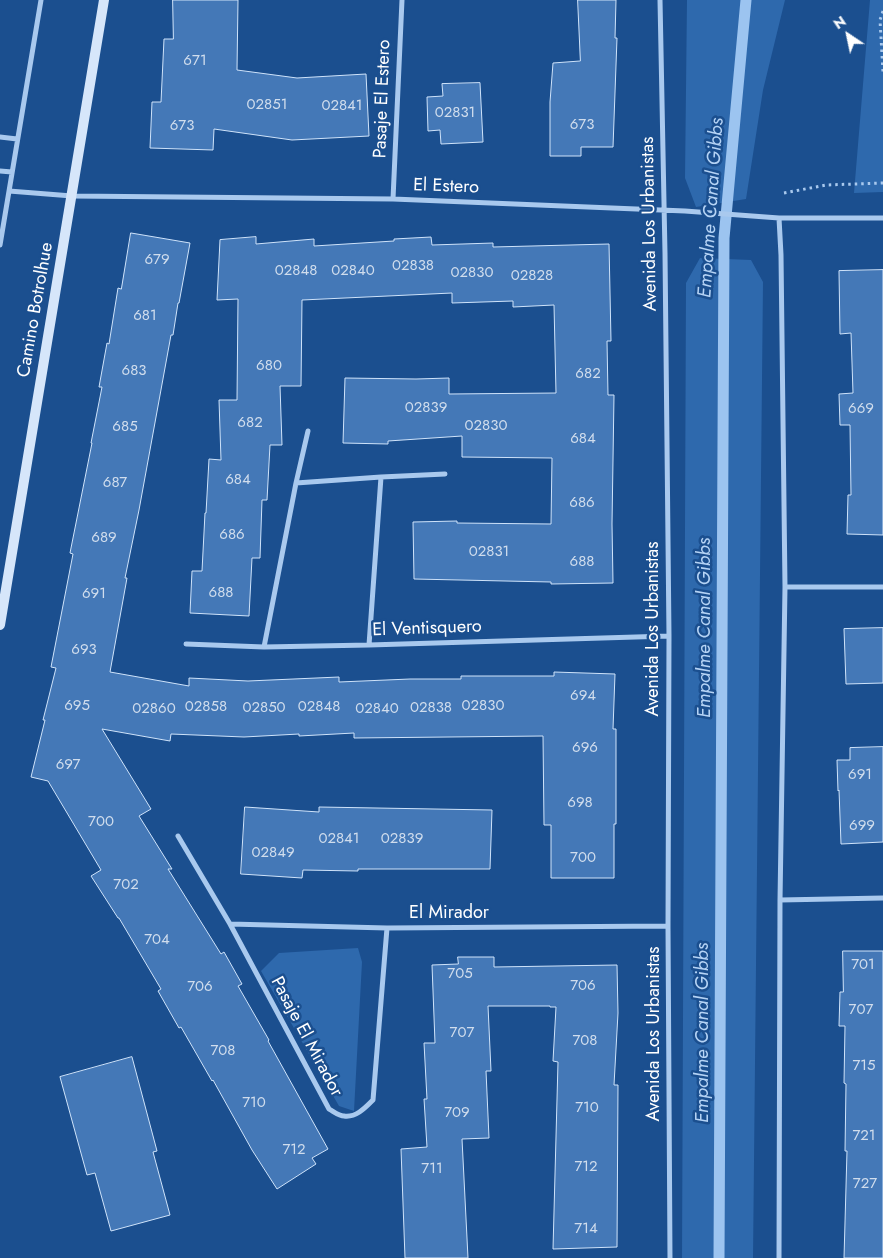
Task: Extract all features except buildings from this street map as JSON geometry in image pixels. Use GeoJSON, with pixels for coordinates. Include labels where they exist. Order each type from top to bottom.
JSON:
{"type":"FeatureCollection","features":[{"type":"Feature","properties":{"kind":"street"},"geometry":{"type":"LineString","coordinates":[[0,245],[41,0]]}},
{"type":"Feature","properties":{"kind":"street","name":"Camino Botrolhue"},"geometry":{"type":"LineString","coordinates":[[0,625],[104,0]]}},
{"type":"Feature","properties":{"kind":"street","name":"Pasaje El Estero"},"geometry":{"type":"LineString","coordinates":[[393,199],[402,0]]}},
{"type":"Feature","properties":{"kind":"street","name":"Avenida Los Urbanistas"},"geometry":{"type":"LineString","coordinates":[[660,0],[669,636],[670,1258]]}},
{"type":"Feature","properties":{"kind":"street"},"geometry":{"type":"LineString","coordinates":[[0,137],[18,139]]}},
{"type":"Feature","properties":{"kind":"street"},"geometry":{"type":"LineString","coordinates":[[0,170],[12,172]]}},
{"type":"Feature","properties":{"kind":"street","name":"El Estero"},"geometry":{"type":"LineString","coordinates":[[8,191],[72,196],[393,199],[685,211],[779,218],[883,218]]}},
{"type":"Feature","properties":{"kind":"street"},"geometry":{"type":"LineString","coordinates":[[779,218],[785,587],[780,900],[779,1258]]}},
{"type":"Feature","properties":{"kind":"street"},"geometry":{"type":"LineString","coordinates":[[264,647],[308,431]]}},
{"type":"Feature","properties":{"kind":"street"},"geometry":{"type":"LineString","coordinates":[[296,483],[444,474]]}},
{"type":"Feature","properties":{"kind":"street"},"geometry":{"type":"LineString","coordinates":[[369,645],[381,477]]}},
{"type":"Feature","properties":{"kind":"street"},"geometry":{"type":"LineString","coordinates":[[785,587],[883,587]]}},
{"type":"Feature","properties":{"kind":"street","name":"El Ventisquero"},"geometry":{"type":"LineString","coordinates":[[186,644],[264,647],[669,636]]}},
{"type":"Feature","properties":{"kind":"street","name":"Pasaje El Mirador"},"geometry":{"type":"LineString","coordinates":[[178,836],[230,924],[329,1109],[345,1116],[360,1112],[373,1100],[387,928]]}},
{"type":"Feature","properties":{"kind":"street"},"geometry":{"type":"LineString","coordinates":[[780,900],[883,898]]}},
{"type":"Feature","properties":{"kind":"street","name":"El Mirador"},"geometry":{"type":"LineString","coordinates":[[230,924],[387,928],[668,926]]}},
{"type":"Feature","properties":{"kind":"path"},"geometry":{"type":"LineString","coordinates":[[883,12],[880,20],[883,72]]}},
{"type":"Feature","properties":{"kind":"path"},"geometry":{"type":"LineString","coordinates":[[779,218],[781,193],[826,185],[883,183]]}},
{"type":"Feature","properties":{"kind":"shaded area"},"geometry":{"type":"Polygon","coordinates":[[[687,0],[785,0],[763,90],[746,199],[696,207],[685,178],[687,0]]]}},
{"type":"Feature","properties":{"kind":"shaded area"},"geometry":{"type":"Polygon","coordinates":[[[870,0],[883,0],[883,192],[854,193],[870,0]]]}},
{"type":"Feature","properties":{"kind":"shaded area"},"geometry":{"type":"Polygon","coordinates":[[[700,258],[751,260],[763,282],[753,1258],[682,1258],[686,283],[700,258]]]}},
{"type":"Feature","properties":{"kind":"shaded area"},"geometry":{"type":"Polygon","coordinates":[[[358,948],[362,962],[354,1111],[339,1106],[261,971],[279,953],[358,948]]]}},
{"type":"Feature","properties":{"kind":"waterway","name":"Empalme Canal Gibbs"},"geometry":{"type":"LineString","coordinates":[[719,1258],[724,238],[746,0]]}}]}
